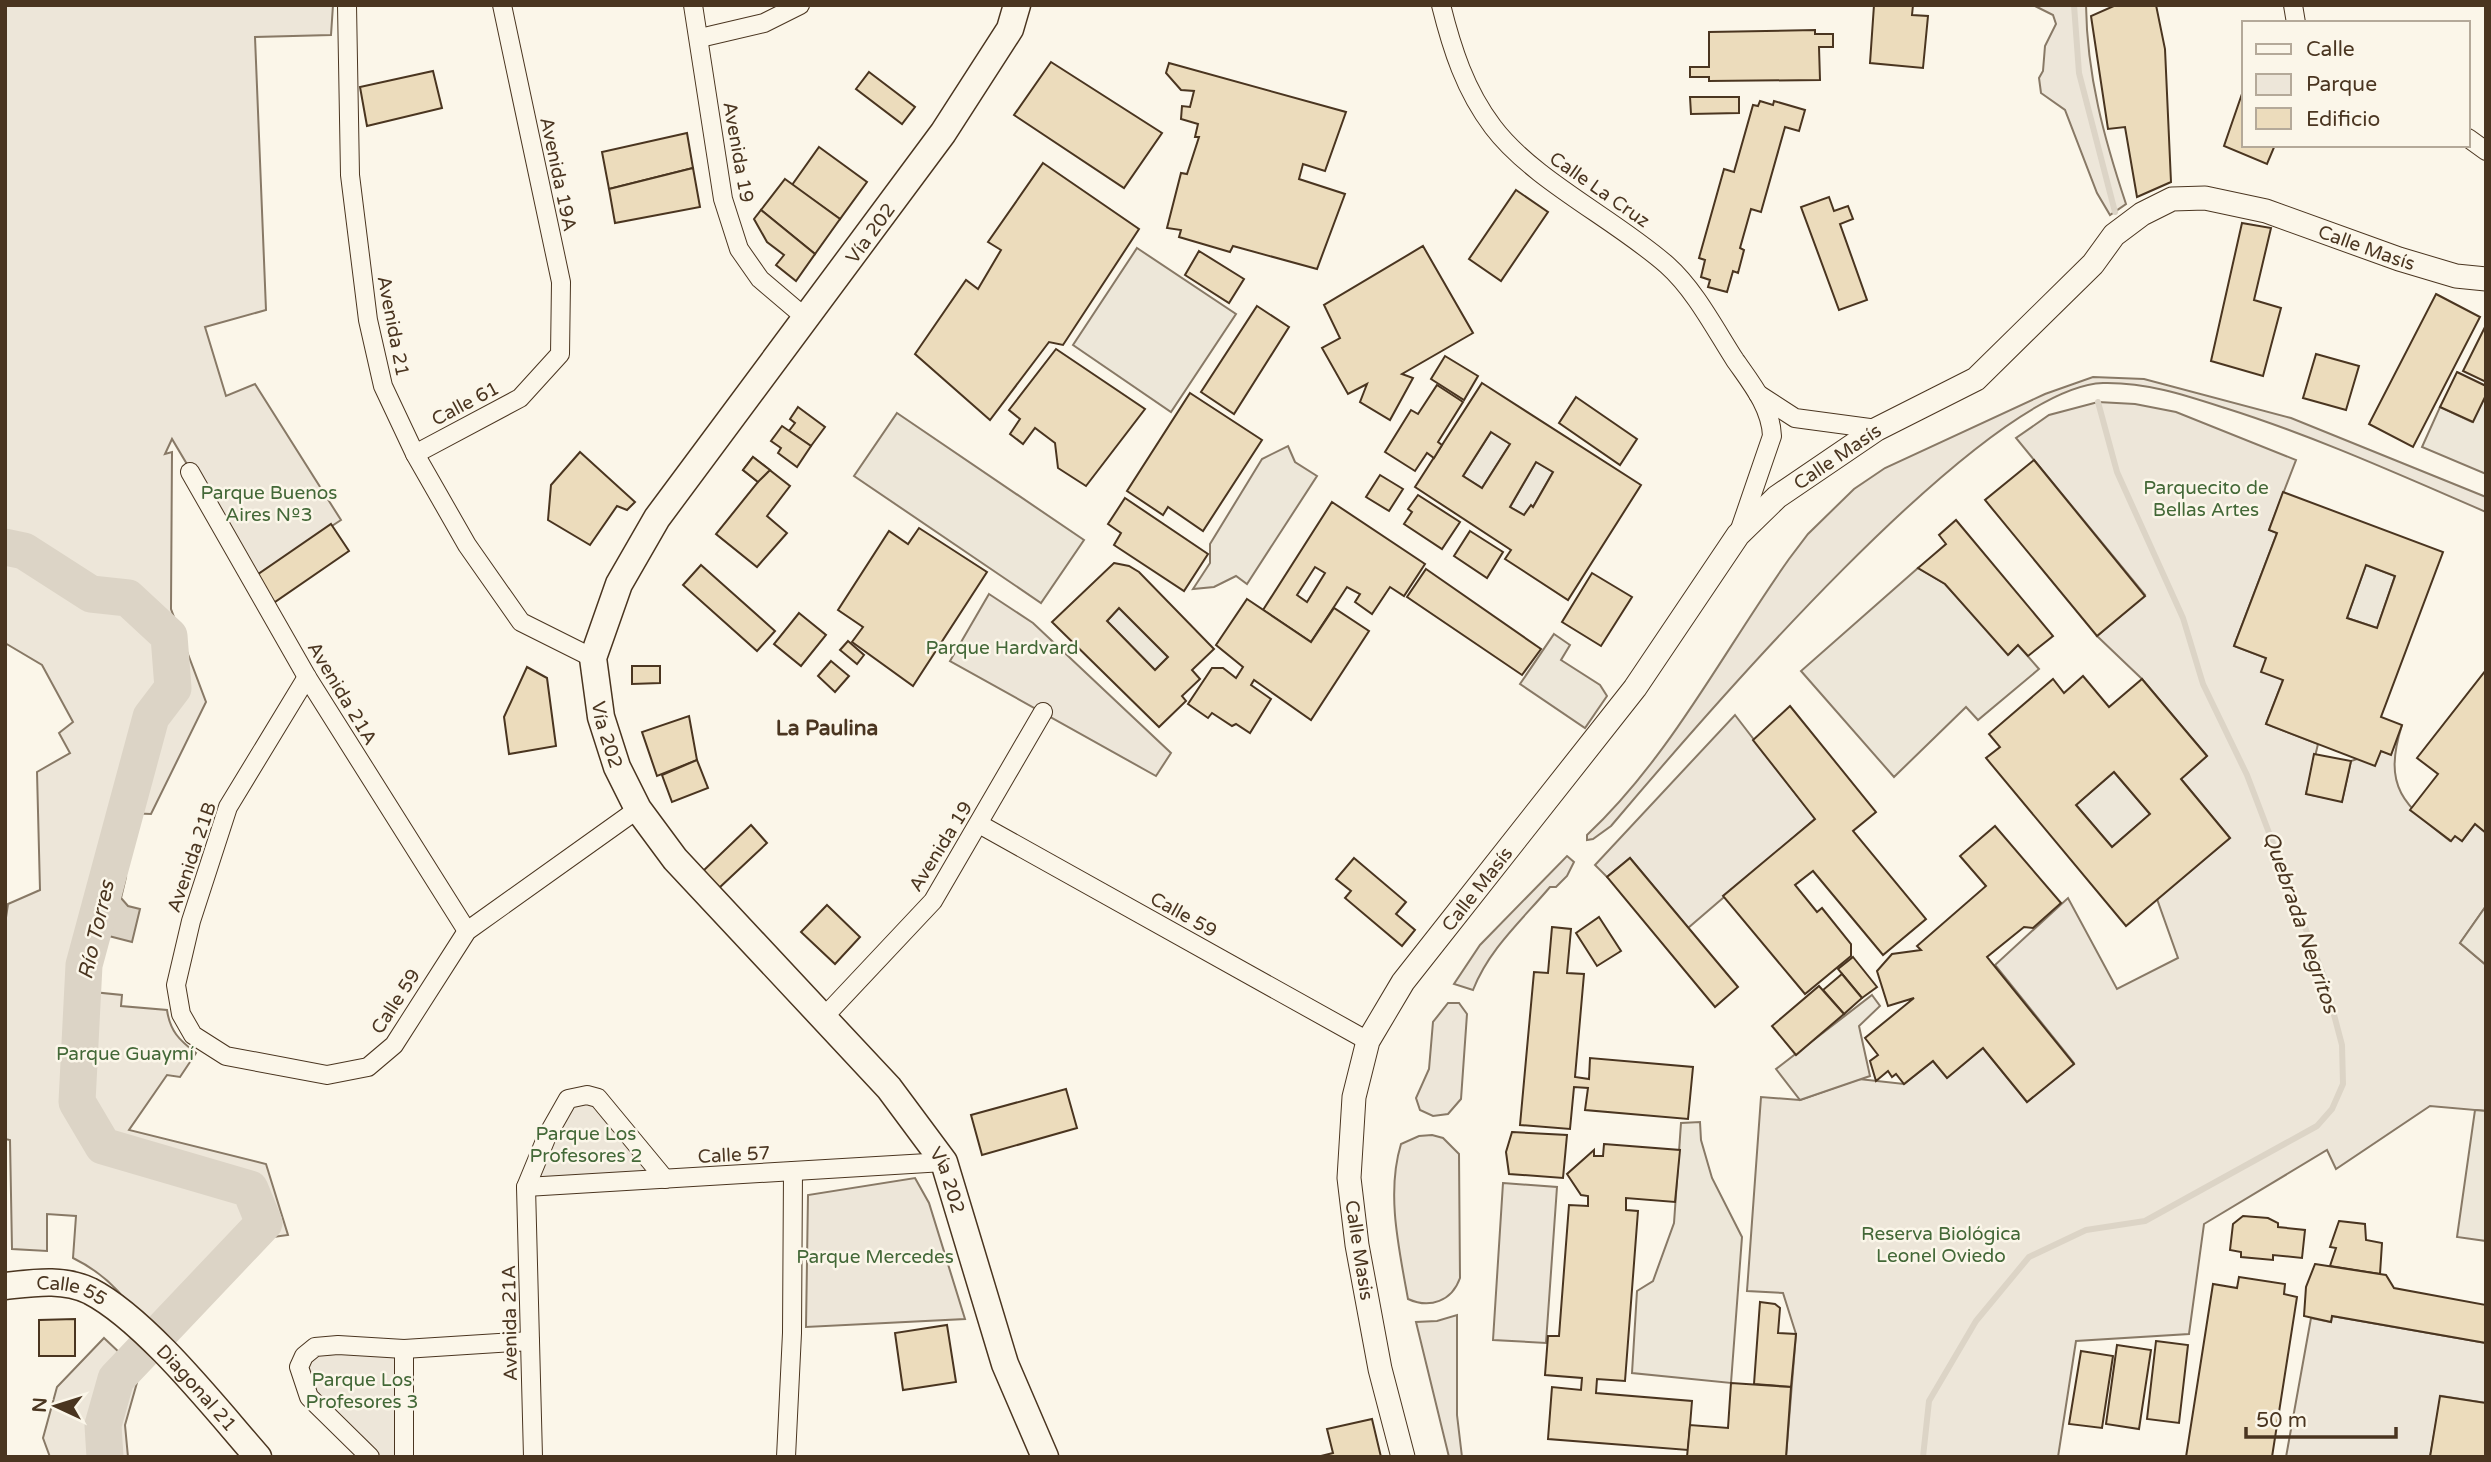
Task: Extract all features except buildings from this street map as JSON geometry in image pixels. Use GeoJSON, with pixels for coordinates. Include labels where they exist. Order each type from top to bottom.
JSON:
{"type":"FeatureCollection","features":[{"type":"Feature","properties":{"kind":"main road","name":"Vía 202"},"geometry":{"type":"LineString","coordinates":[[1017,5],[1010,29],[988,67],[807,319],[657,518],[619,584],[593,658],[601,718],[617,767],[638,808],[675,859],[889,1088],[944,1162],[1005,1364],[1045,1457]]}},
{"type":"Feature","properties":{"kind":"main road","name":"Calle 55"},"geometry":{"type":"LineString","coordinates":[[5,1286],[50,1281],[89,1290],[131,1320]]}},
{"type":"Feature","properties":{"kind":"main road","name":"Diagonal 21"},"geometry":{"type":"LineString","coordinates":[[131,1320],[258,1457]]}},
{"type":"Feature","properties":{"kind":"street","name":"Avenida 21"},"geometry":{"type":"LineString","coordinates":[[347,5],[350,175],[368,320],[383,386],[415,454],[467,545],[520,622],[593,658]]}},
{"type":"Feature","properties":{"kind":"street","name":"Avenida 19A"},"geometry":{"type":"LineString","coordinates":[[502,5],[561,282],[560,354]]}},
{"type":"Feature","properties":{"kind":"street","name":"Avenida 19"},"geometry":{"type":"LineString","coordinates":[[693,5],[723,199],[739,249],[760,279],[807,319]]}},
{"type":"Feature","properties":{"kind":"street"},"geometry":{"type":"LineString","coordinates":[[700,38],[764,23],[800,5]]}},
{"type":"Feature","properties":{"kind":"street","name":"Calle La Cruz"},"geometry":{"type":"LineString","coordinates":[[1441,5],[1457,66],[1493,127],[1525,163],[1617,225],[1669,266],[1758,394],[1771,421],[1772,436],[1738,535]]}},
{"type":"Feature","properties":{"kind":"street"},"geometry":{"type":"LineString","coordinates":[[2470,139],[2486,151]]}},
{"type":"Feature","properties":{"kind":"street","name":"Calle Masís"},"geometry":{"type":"LineString","coordinates":[[1368,1041],[1403,982],[1634,688],[1738,535],[1777,497],[1877,429],[1891,425],[1976,379],[2093,264],[2114,235],[2142,214],[2172,200],[2205,198],[2235,203],[2266,211],[2399,259],[2456,276],[2486,279]]}},
{"type":"Feature","properties":{"kind":"street","name":"Calle 61"},"geometry":{"type":"LineString","coordinates":[[415,454],[520,398],[560,354]]}},
{"type":"Feature","properties":{"kind":"street","name":"Calle La Cruz"},"geometry":{"type":"LineString","coordinates":[[1758,394],[1795,418],[1877,429]]}},
{"type":"Feature","properties":{"kind":"street","name":"Avenida 21A"},"geometry":{"type":"LineString","coordinates":[[190,472],[307,677],[467,931]]}},
{"type":"Feature","properties":{"kind":"street","name":"Avenida 21B"},"geometry":{"type":"LineString","coordinates":[[176,985],[191,921],[228,807],[307,677]]}},
{"type":"Feature","properties":{"kind":"street","name":"Avenida 19"},"geometry":{"type":"LineString","coordinates":[[823,1018],[933,901],[1043,712]]}},
{"type":"Feature","properties":{"kind":"street","name":"Calle 59"},"geometry":{"type":"LineString","coordinates":[[176,985],[181,1014],[192,1035],[226,1056],[327,1075],[368,1067],[394,1045],[467,931],[638,808]]}},
{"type":"Feature","properties":{"kind":"street","name":"Calle 59"},"geometry":{"type":"LineString","coordinates":[[979,824],[1368,1041]]}},
{"type":"Feature","properties":{"kind":"street","name":"Calle Masis"},"geometry":{"type":"LineString","coordinates":[[1368,1041],[1354,1097],[1349,1178],[1357,1245],[1378,1357],[1403,1457]]}},
{"type":"Feature","properties":{"kind":"street"},"geometry":{"type":"LineString","coordinates":[[526,1187],[558,1114],[568,1099],[587,1095],[598,1098],[610,1109],[666,1179]]}},
{"type":"Feature","properties":{"kind":"street","name":"Calle 57"},"geometry":{"type":"LineString","coordinates":[[526,1187],[944,1162]]}},
{"type":"Feature","properties":{"kind":"street"},"geometry":{"type":"LineString","coordinates":[[790,1452],[793,1171]]}},
{"type":"Feature","properties":{"kind":"street","name":"Avenida 21A"},"geometry":{"type":"LineString","coordinates":[[526,1187],[533,1457]]}},
{"type":"Feature","properties":{"kind":"street"},"geometry":{"type":"LineString","coordinates":[[370,1457],[309,1397],[299,1367],[304,1356],[315,1347],[338,1345],[404,1349],[530,1341]]}},
{"type":"Feature","properties":{"kind":"street"},"geometry":{"type":"LineString","coordinates":[[404,1349],[404,1457]]}},
{"type":"Feature","properties":{"kind":"green space"},"geometry":{"type":"Polygon","coordinates":[[[5,5],[333,5],[331,35],[255,37],[266,310],[205,327],[226,396],[255,384],[341,520],[254,577],[172,439],[165,454],[172,452],[171,609],[206,702],[151,814],[125,813],[84,965],[83,991],[122,995],[121,1006],[167,1010],[170,1024],[176,1034],[196,1053],[180,1077],[167,1075],[129,1130],[266,1164],[288,1235],[266,1238],[160,1350],[113,1286],[73,1258],[76,1216],[47,1214],[47,1251],[12,1249],[10,1140],[5,1139],[5,924],[8,904],[40,890],[37,772],[70,753],[59,733],[73,722],[42,665],[5,643],[5,5]]]}},
{"type":"Feature","properties":{"kind":"green space"},"geometry":{"type":"Polygon","coordinates":[[[2033,5],[2086,5],[2093,82],[2126,204],[2110,215],[2097,193],[2065,110],[2041,93],[2039,78],[2043,71],[2045,46],[2056,24],[2053,15],[2033,5]]]}},
{"type":"Feature","properties":{"kind":"green space"},"geometry":{"type":"Polygon","coordinates":[[[2093,377],[2144,379],[2291,418],[2486,497],[2486,512],[2324,443],[2180,394],[2150,387],[2103,383],[2051,399],[1987,440],[1916,499],[1771,644],[1611,826],[1593,839],[1587,840],[1587,835],[1617,805],[1670,738],[1808,534],[1854,489],[1885,468],[2045,394],[2093,377]]]}},
{"type":"Feature","properties":{"kind":"green space"},"geometry":{"type":"Polygon","coordinates":[[[2098,402],[2135,404],[2176,412],[2296,460],[2269,530],[2277,533],[2234,646],[2266,658],[2283,680],[2266,724],[2318,744],[2306,794],[2342,801],[2351,761],[2381,751],[2391,754],[2402,725],[2396,747],[2396,780],[2409,805],[2450,841],[2455,836],[2462,841],[2475,824],[2486,833],[2486,906],[2460,943],[2486,965],[2486,1111],[2430,1106],[2336,1169],[2327,1150],[2204,1224],[2189,1334],[2076,1341],[2058,1457],[1786,1457],[1796,1334],[1783,1293],[1747,1291],[1761,1097],[1800,1100],[1859,1079],[1904,1084],[1933,1061],[1947,1077],[1983,1048],[2027,1102],[2074,1063],[1995,965],[2068,898],[2117,989],[2178,958],[2157,899],[2230,838],[2181,779],[2207,756],[2142,679],[2097,636],[2145,595],[2016,438],[2049,415],[2098,402]]]}},
{"type":"Feature","properties":{"kind":"green space","name":"Parque Hardvard"},"geometry":{"type":"Polygon","coordinates":[[[989,594],[1033,623],[1171,753],[1156,776],[950,661],[989,594]]]}},
{"type":"Feature","properties":{"kind":"green space"},"geometry":{"type":"Polygon","coordinates":[[[1735,715],[1815,819],[1688,928],[1630,858],[1607,877],[1595,865],[1735,715]]]}},
{"type":"Feature","properties":{"kind":"green space"},"geometry":{"type":"Polygon","coordinates":[[[1567,856],[1574,862],[1567,876],[1556,887],[1550,887],[1507,936],[1488,961],[1473,990],[1454,984],[1480,945],[1567,856]]]}},
{"type":"Feature","properties":{"kind":"green space"},"geometry":{"type":"Polygon","coordinates":[[[1448,1003],[1459,1003],[1467,1014],[1461,1099],[1448,1114],[1433,1116],[1420,1110],[1416,1098],[1429,1069],[1433,1022],[1448,1003]]]}},
{"type":"Feature","properties":{"kind":"green space","name":"Parque Los Profesores 2"},"geometry":{"type":"Polygon","coordinates":[[[587,1095],[665,1179],[526,1187],[558,1114],[587,1095]]]}},
{"type":"Feature","properties":{"kind":"green space"},"geometry":{"type":"Polygon","coordinates":[[[1419,1136],[1443,1138],[1459,1154],[1460,1278],[1446,1297],[1432,1303],[1424,1303],[1408,1299],[1396,1221],[1394,1182],[1401,1144],[1419,1136]]]}},
{"type":"Feature","properties":{"kind":"green space","name":"Parque Mercedes"},"geometry":{"type":"Polygon","coordinates":[[[915,1178],[929,1203],[965,1319],[806,1327],[808,1195],[915,1178]]]}},
{"type":"Feature","properties":{"kind":"green space"},"geometry":{"type":"Polygon","coordinates":[[[1503,1183],[1557,1187],[1546,1343],[1493,1340],[1503,1183]]]}},
{"type":"Feature","properties":{"kind":"green space"},"geometry":{"type":"Polygon","coordinates":[[[1457,1315],[1457,1415],[1462,1457],[1449,1457],[1416,1322],[1437,1321],[1457,1315]]]}},
{"type":"Feature","properties":{"kind":"green space"},"geometry":{"type":"Polygon","coordinates":[[[2332,1316],[2486,1343],[2486,1403],[2441,1396],[2430,1457],[2286,1457],[2311,1318],[2331,1322],[2332,1316]]]}},
{"type":"Feature","properties":{"kind":"green space"},"geometry":{"type":"Polygon","coordinates":[[[104,1338],[140,1372],[125,1425],[128,1457],[50,1457],[43,1438],[57,1387],[104,1338]]]}},
{"type":"Feature","properties":{"kind":"green space","name":"Parque Los Profesores 3"},"geometry":{"type":"Polygon","coordinates":[[[404,1349],[404,1457],[370,1457],[309,1397],[304,1356],[404,1349]]]}},
{"type":"Feature","properties":{"kind":"shaded area"},"geometry":{"type":"Polygon","coordinates":[[[1137,248],[1236,314],[1171,412],[1073,345],[1137,248]]]}},
{"type":"Feature","properties":{"kind":"shaded area"},"geometry":{"type":"Polygon","coordinates":[[[2486,395],[2486,474],[2422,447],[2440,407],[2472,422],[2486,395]]]}},
{"type":"Feature","properties":{"kind":"shaded area"},"geometry":{"type":"Polygon","coordinates":[[[897,413],[1084,540],[1041,603],[854,476],[897,413]]]}},
{"type":"Feature","properties":{"kind":"shaded area"},"geometry":{"type":"Polygon","coordinates":[[[1491,432],[1510,444],[1482,488],[1463,476],[1491,432]]]}},
{"type":"Feature","properties":{"kind":"shaded area"},"geometry":{"type":"Polygon","coordinates":[[[1288,446],[1295,462],[1317,476],[1247,584],[1236,576],[1214,587],[1193,589],[1210,563],[1210,544],[1262,459],[1288,446]]]}},
{"type":"Feature","properties":{"kind":"shaded area"},"geometry":{"type":"Polygon","coordinates":[[[1536,462],[1553,472],[1533,507],[1524,515],[1510,507],[1536,462]]]}},
{"type":"Feature","properties":{"kind":"shaded area"},"geometry":{"type":"Polygon","coordinates":[[[2366,565],[2395,576],[2377,628],[2347,618],[2366,565]]]}},
{"type":"Feature","properties":{"kind":"shaded area"},"geometry":{"type":"Polygon","coordinates":[[[1918,568],[1945,584],[2009,654],[2018,645],[2039,669],[1978,720],[1966,707],[1894,777],[1801,671],[1918,568]]]}},
{"type":"Feature","properties":{"kind":"shaded area"},"geometry":{"type":"Polygon","coordinates":[[[1119,608],[1168,657],[1155,670],[1107,621],[1119,608]]]}},
{"type":"Feature","properties":{"kind":"shaded area"},"geometry":{"type":"Polygon","coordinates":[[[1554,634],[1570,645],[1561,660],[1600,685],[1607,696],[1585,728],[1520,684],[1554,634]]]}},
{"type":"Feature","properties":{"kind":"shaded area"},"geometry":{"type":"Polygon","coordinates":[[[2114,772],[2150,814],[2112,847],[2076,805],[2114,772]]]}},
{"type":"Feature","properties":{"kind":"shaded area"},"geometry":{"type":"Polygon","coordinates":[[[112,873],[126,877],[121,898],[128,906],[140,909],[132,942],[97,933],[112,873]]]}},
{"type":"Feature","properties":{"kind":"shaded area"},"geometry":{"type":"Polygon","coordinates":[[[2486,906],[2486,965],[2460,943],[2486,906]]]}},
{"type":"Feature","properties":{"kind":"shaded area"},"geometry":{"type":"Polygon","coordinates":[[[1872,995],[1880,1006],[1859,1026],[1870,1076],[1800,1100],[1776,1069],[1872,995]]]}},
{"type":"Feature","properties":{"kind":"shaded area"},"geometry":{"type":"Polygon","coordinates":[[[2475,1110],[2486,1111],[2486,1241],[2457,1237],[2475,1110]]]}},
{"type":"Feature","properties":{"kind":"shaded area"},"geometry":{"type":"Polygon","coordinates":[[[1700,1122],[1701,1140],[1712,1178],[1742,1237],[1731,1383],[1632,1373],[1637,1291],[1653,1281],[1674,1223],[1681,1123],[1700,1122]]]}},
{"type":"Feature","properties":{"kind":"waterway","name":"Quebrada Negritos"},"geometry":{"type":"LineString","coordinates":[[2074,5],[2079,73],[2115,212]]}},
{"type":"Feature","properties":{"kind":"waterway","name":"Quebrada Negritos"},"geometry":{"type":"LineString","coordinates":[[1923,1457],[1929,1401],[1976,1321],[2029,1257],[2086,1230],[2145,1221],[2317,1126],[2332,1109],[2343,1084],[2342,1045],[2324,977],[2247,775],[2203,684],[2183,618],[2117,472],[2098,402]]}},
{"type":"Feature","properties":{"kind":"waterway","name":"Río Torres"},"geometry":{"type":"LineString","coordinates":[[5,547],[24,551],[91,594],[128,598],[169,636],[173,688],[151,717],[84,965],[77,1102],[103,1146],[250,1189],[264,1223],[116,1379],[103,1425],[105,1457]]}},
{"type":"Feature","properties":{"kind":"district","name":"La Paulina"},"geometry":{"type":"Point","coordinates":[827,728]}},
{"type":"Feature","properties":{"kind":"park label","name":"Parquecito de Bellas Artes"},"geometry":{"type":"Point","coordinates":[2206,498]}},
{"type":"Feature","properties":{"kind":"park label","name":"Parque Buenos Aires Nº3"},"geometry":{"type":"Point","coordinates":[269,503]}},
{"type":"Feature","properties":{"kind":"park label","name":"Parque Guaymí"},"geometry":{"type":"Point","coordinates":[125,1053]}},
{"type":"Feature","properties":{"kind":"park label","name":"Reserva Biológica Leonel Oviedo"},"geometry":{"type":"Point","coordinates":[1941,1244]}}]}
